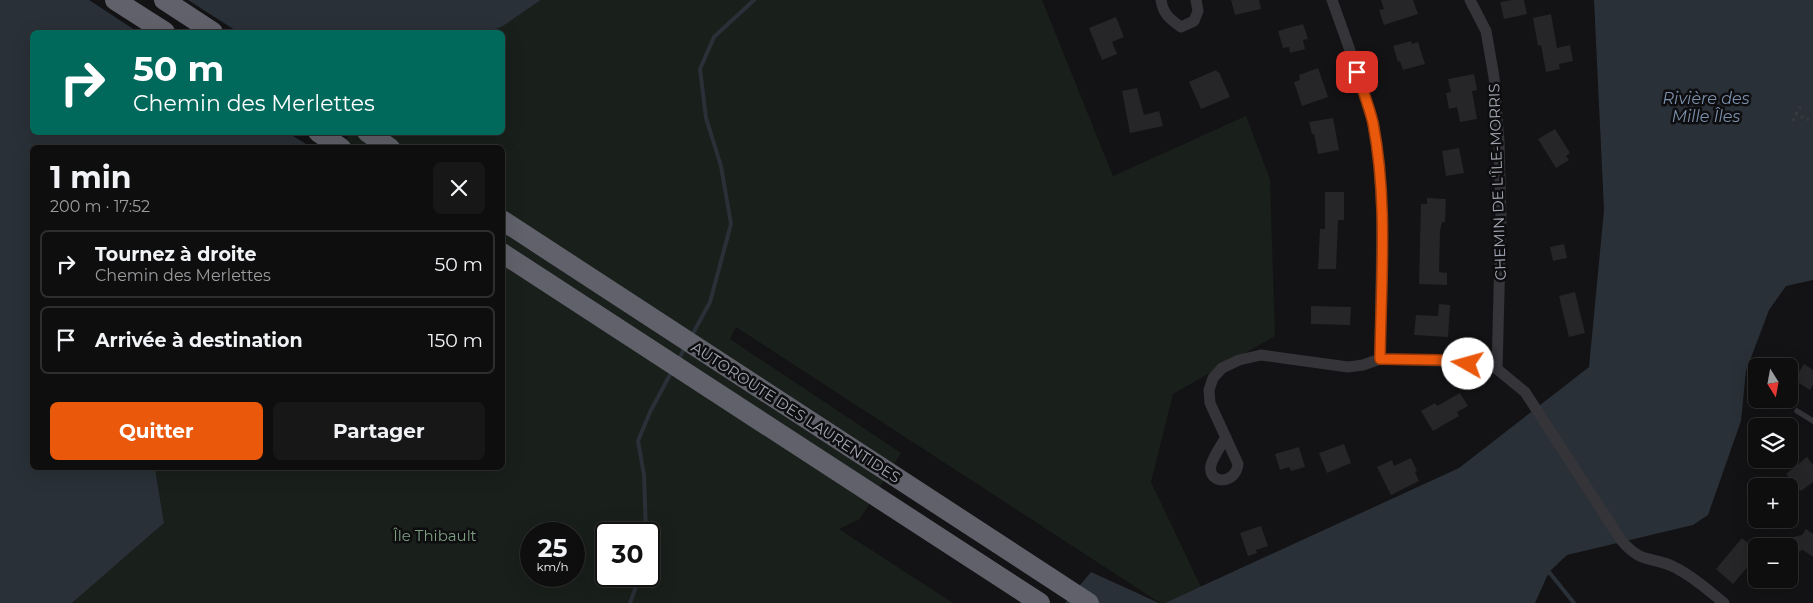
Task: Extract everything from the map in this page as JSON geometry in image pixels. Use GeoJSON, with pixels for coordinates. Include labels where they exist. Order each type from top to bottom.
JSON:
{"type":"FeatureCollection","features":[{"type":"Feature","properties":{"kind":"highway"},"geometry":{"type":"LineString","coordinates":[[115,0],[162,30]]}},
{"type":"Feature","properties":{"kind":"highway"},"geometry":{"type":"LineString","coordinates":[[164,0],[210,30]]}},
{"type":"Feature","properties":{"kind":"highway"},"geometry":{"type":"LineString","coordinates":[[322,135],[337,145]]}},
{"type":"Feature","properties":{"kind":"highway"},"geometry":{"type":"LineString","coordinates":[[371,135],[386,145]]}},
{"type":"Feature","properties":{"kind":"highway","name":"AUTOROUTE DES LAURENTIDES"},"geometry":{"type":"LineString","coordinates":[[505,222],[1089,603]]}},
{"type":"Feature","properties":{"kind":"highway","name":"AUTOROUTE DES LAURENTIDES"},"geometry":{"type":"LineString","coordinates":[[505,255],[1040,603]]}},
{"type":"Feature","properties":{"kind":"street"},"geometry":{"type":"LineString","coordinates":[[1161,0],[1162,10],[1169,19],[1181,27],[1194,21],[1198,11],[1196,0]]}},
{"type":"Feature","properties":{"kind":"street"},"geometry":{"type":"LineString","coordinates":[[1332,0],[1373,122],[1382,214],[1380,359]]}},
{"type":"Feature","properties":{"kind":"street","name":"CHEMIN DE L'ÎLE-MORRIS"},"geometry":{"type":"LineString","coordinates":[[1470,0],[1486,31],[1494,77],[1499,142],[1497,369]]}},
{"type":"Feature","properties":{"kind":"street"},"geometry":{"type":"LineString","coordinates":[[1226,437],[1210,404],[1209,390],[1213,378],[1222,368],[1240,360],[1261,355],[1348,367],[1363,365],[1380,359],[1440,360],[1497,369],[1526,392],[1621,540],[1637,556],[1673,566],[1724,603]]}},
{"type":"Feature","properties":{"kind":"lane"},"geometry":{"type":"LineString","coordinates":[[1797,411],[1813,421]]}},
{"type":"Feature","properties":{"kind":"path"},"geometry":{"type":"LineString","coordinates":[[1793,121],[1802,104]]}},
{"type":"Feature","properties":{"kind":"path"},"geometry":{"type":"LineString","coordinates":[[1796,114],[1813,122]]}},
{"type":"Feature","properties":{"kind":"green space","name":"Île Thibault"},"geometry":{"type":"Polygon","coordinates":[[[541,0],[1042,0],[1113,176],[1246,116],[1270,179],[1275,336],[1173,394],[1151,482],[1201,587],[1165,603],[1160,603],[736,327],[730,339],[901,453],[860,519],[839,529],[953,603],[72,603],[164,523],[155,470],[505,470],[505,145],[337,145],[347,135],[505,135],[505,30],[494,30],[503,26],[541,0]]]}},
{"type":"Feature","properties":{"kind":"water"},"geometry":{"type":"Polygon","coordinates":[[[0,0],[541,0],[503,26],[494,30],[30,30],[30,135],[347,135],[338,145],[30,145],[30,470],[155,470],[164,523],[72,603],[0,603],[0,0]]]}},
{"type":"Feature","properties":{"kind":"water","name":"Rivière des Mille Îles"},"geometry":{"type":"Polygon","coordinates":[[[1594,0],[1813,0],[1813,280],[1786,286],[1769,310],[1751,358],[1748,358],[1741,421],[1708,515],[1693,525],[1567,555],[1549,572],[1535,603],[1165,603],[1459,468],[1589,367],[1604,210],[1594,0]]]}},
{"type":"Feature","properties":{"kind":"water"},"geometry":{"type":"Polygon","coordinates":[[[1091,572],[1159,603],[1065,603],[1091,572]]]}},
{"type":"Feature","properties":{"kind":"pier"},"geometry":{"type":"Polygon","coordinates":[[[89,0],[188,0],[235,30],[135,30],[89,0]]]}},
{"type":"Feature","properties":{"kind":"pier"},"geometry":{"type":"Polygon","coordinates":[[[291,135],[349,135],[341,145],[308,145],[291,135]]]}},
{"type":"Feature","properties":{"kind":"building"},"geometry":{"type":"Polygon","coordinates":[[[1231,0],[1259,0],[1261,9],[1235,15],[1231,0]]]}},
{"type":"Feature","properties":{"kind":"building"},"geometry":{"type":"Polygon","coordinates":[[[1381,0],[1413,0],[1418,14],[1384,25],[1379,10],[1384,9],[1381,0]]]}},
{"type":"Feature","properties":{"kind":"building"},"geometry":{"type":"Polygon","coordinates":[[[1524,0],[1527,14],[1504,19],[1500,2],[1524,0]]]}},
{"type":"Feature","properties":{"kind":"building"},"geometry":{"type":"Polygon","coordinates":[[[1551,14],[1557,48],[1570,45],[1573,61],[1559,64],[1560,69],[1546,72],[1541,45],[1538,46],[1533,18],[1551,14]]]}},
{"type":"Feature","properties":{"kind":"building"},"geometry":{"type":"Polygon","coordinates":[[[1116,17],[1124,37],[1112,42],[1117,54],[1102,60],[1089,28],[1116,17]]]}},
{"type":"Feature","properties":{"kind":"building"},"geometry":{"type":"Polygon","coordinates":[[[1303,24],[1308,39],[1303,40],[1305,49],[1290,53],[1289,47],[1283,48],[1278,31],[1303,24]]]}},
{"type":"Feature","properties":{"kind":"building"},"geometry":{"type":"Polygon","coordinates":[[[1411,41],[1412,44],[1418,42],[1425,64],[1403,70],[1400,61],[1398,62],[1393,46],[1411,41]]]}},
{"type":"Feature","properties":{"kind":"building"},"geometry":{"type":"Polygon","coordinates":[[[1318,68],[1328,97],[1302,106],[1294,82],[1300,80],[1299,75],[1318,68]]]}},
{"type":"Feature","properties":{"kind":"building"},"geometry":{"type":"Polygon","coordinates":[[[1216,70],[1219,72],[1230,97],[1201,109],[1189,82],[1216,70]]]}},
{"type":"Feature","properties":{"kind":"building"},"geometry":{"type":"Polygon","coordinates":[[[1474,74],[1477,90],[1472,91],[1477,119],[1460,122],[1457,107],[1449,109],[1446,93],[1451,92],[1448,79],[1474,74]]]}},
{"type":"Feature","properties":{"kind":"building"},"geometry":{"type":"Polygon","coordinates":[[[1137,88],[1144,115],[1159,111],[1163,126],[1130,133],[1122,91],[1137,88]]]}},
{"type":"Feature","properties":{"kind":"building"},"geometry":{"type":"Polygon","coordinates":[[[1333,118],[1339,150],[1318,154],[1314,134],[1312,134],[1309,122],[1333,118]]]}},
{"type":"Feature","properties":{"kind":"building"},"geometry":{"type":"Polygon","coordinates":[[[1555,129],[1570,153],[1566,156],[1569,160],[1556,168],[1538,139],[1555,129]]]}},
{"type":"Feature","properties":{"kind":"building"},"geometry":{"type":"Polygon","coordinates":[[[1459,148],[1464,173],[1446,176],[1442,151],[1459,148]]]}},
{"type":"Feature","properties":{"kind":"building"},"geometry":{"type":"Polygon","coordinates":[[[1325,192],[1344,192],[1344,220],[1338,220],[1336,269],[1318,269],[1320,229],[1325,229],[1325,192]]]}},
{"type":"Feature","properties":{"kind":"building"},"geometry":{"type":"Polygon","coordinates":[[[1427,198],[1446,199],[1445,222],[1442,222],[1440,231],[1439,272],[1447,273],[1447,285],[1419,284],[1421,204],[1427,204],[1427,198]]]}},
{"type":"Feature","properties":{"kind":"building"},"geometry":{"type":"Polygon","coordinates":[[[1564,244],[1567,258],[1553,261],[1550,247],[1564,244]]]}},
{"type":"Feature","properties":{"kind":"building"},"geometry":{"type":"Polygon","coordinates":[[[1575,292],[1585,333],[1569,337],[1559,296],[1575,292]]]}},
{"type":"Feature","properties":{"kind":"building"},"geometry":{"type":"Polygon","coordinates":[[[1439,304],[1450,305],[1448,337],[1414,335],[1416,315],[1438,316],[1439,304]]]}},
{"type":"Feature","properties":{"kind":"building"},"geometry":{"type":"Polygon","coordinates":[[[1311,306],[1351,307],[1350,325],[1311,324],[1311,306]]]}},
{"type":"Feature","properties":{"kind":"building"},"geometry":{"type":"Polygon","coordinates":[[[1804,364],[1813,370],[1813,385],[1810,390],[1798,382],[1798,374],[1804,364]]]}},
{"type":"Feature","properties":{"kind":"building"},"geometry":{"type":"Polygon","coordinates":[[[1460,393],[1468,406],[1457,412],[1459,416],[1433,431],[1421,411],[1435,403],[1437,406],[1460,393]]]}},
{"type":"Feature","properties":{"kind":"building"},"geometry":{"type":"Polygon","coordinates":[[[1344,444],[1351,463],[1327,473],[1319,453],[1344,444]]]}},
{"type":"Feature","properties":{"kind":"building"},"geometry":{"type":"Polygon","coordinates":[[[1299,447],[1305,467],[1291,471],[1289,467],[1280,470],[1275,454],[1299,447]]]}},
{"type":"Feature","properties":{"kind":"building"},"geometry":{"type":"Polygon","coordinates":[[[1807,457],[1813,465],[1813,482],[1801,491],[1798,488],[1798,478],[1790,478],[1786,474],[1793,468],[1798,468],[1798,464],[1807,457]]]}},
{"type":"Feature","properties":{"kind":"building"},"geometry":{"type":"Polygon","coordinates":[[[1411,458],[1419,481],[1391,495],[1377,467],[1392,460],[1394,466],[1411,458]]]}},
{"type":"Feature","properties":{"kind":"building"},"geometry":{"type":"Polygon","coordinates":[[[1261,526],[1268,546],[1256,550],[1257,553],[1248,556],[1240,533],[1261,526]]]}},
{"type":"Feature","properties":{"kind":"building"},"geometry":{"type":"Polygon","coordinates":[[[1806,529],[1813,534],[1813,557],[1803,550],[1798,552],[1798,538],[1789,538],[1802,535],[1806,529]]]}},
{"type":"Feature","properties":{"kind":"building"},"geometry":{"type":"Polygon","coordinates":[[[1742,538],[1748,543],[1748,566],[1733,584],[1716,569],[1742,538]]]}},
{"type":"Feature","properties":{"kind":"waterway"},"geometry":{"type":"LineString","coordinates":[[691,337],[710,302],[731,224],[721,166],[706,118],[700,69],[714,37],[754,0]]}},
{"type":"Feature","properties":{"kind":"waterway"},"geometry":{"type":"LineString","coordinates":[[678,361],[685,347]]}},
{"type":"Feature","properties":{"kind":"waterway"},"geometry":{"type":"LineString","coordinates":[[646,522],[644,475],[638,441],[650,412],[672,371]]}},
{"type":"Feature","properties":{"kind":"waterway"},"geometry":{"type":"LineString","coordinates":[[1546,574],[1549,572],[1574,603]]}},
{"type":"Feature","properties":{"kind":"waterway"},"geometry":{"type":"LineString","coordinates":[[630,603],[636,587]]}},
{"type":"Feature","properties":{"kind":"route"},"geometry":{"type":"LineString","coordinates":[[1357,72],[1373,122],[1378,163],[1382,214],[1380,359],[1440,360],[1468,364]]}}]}
